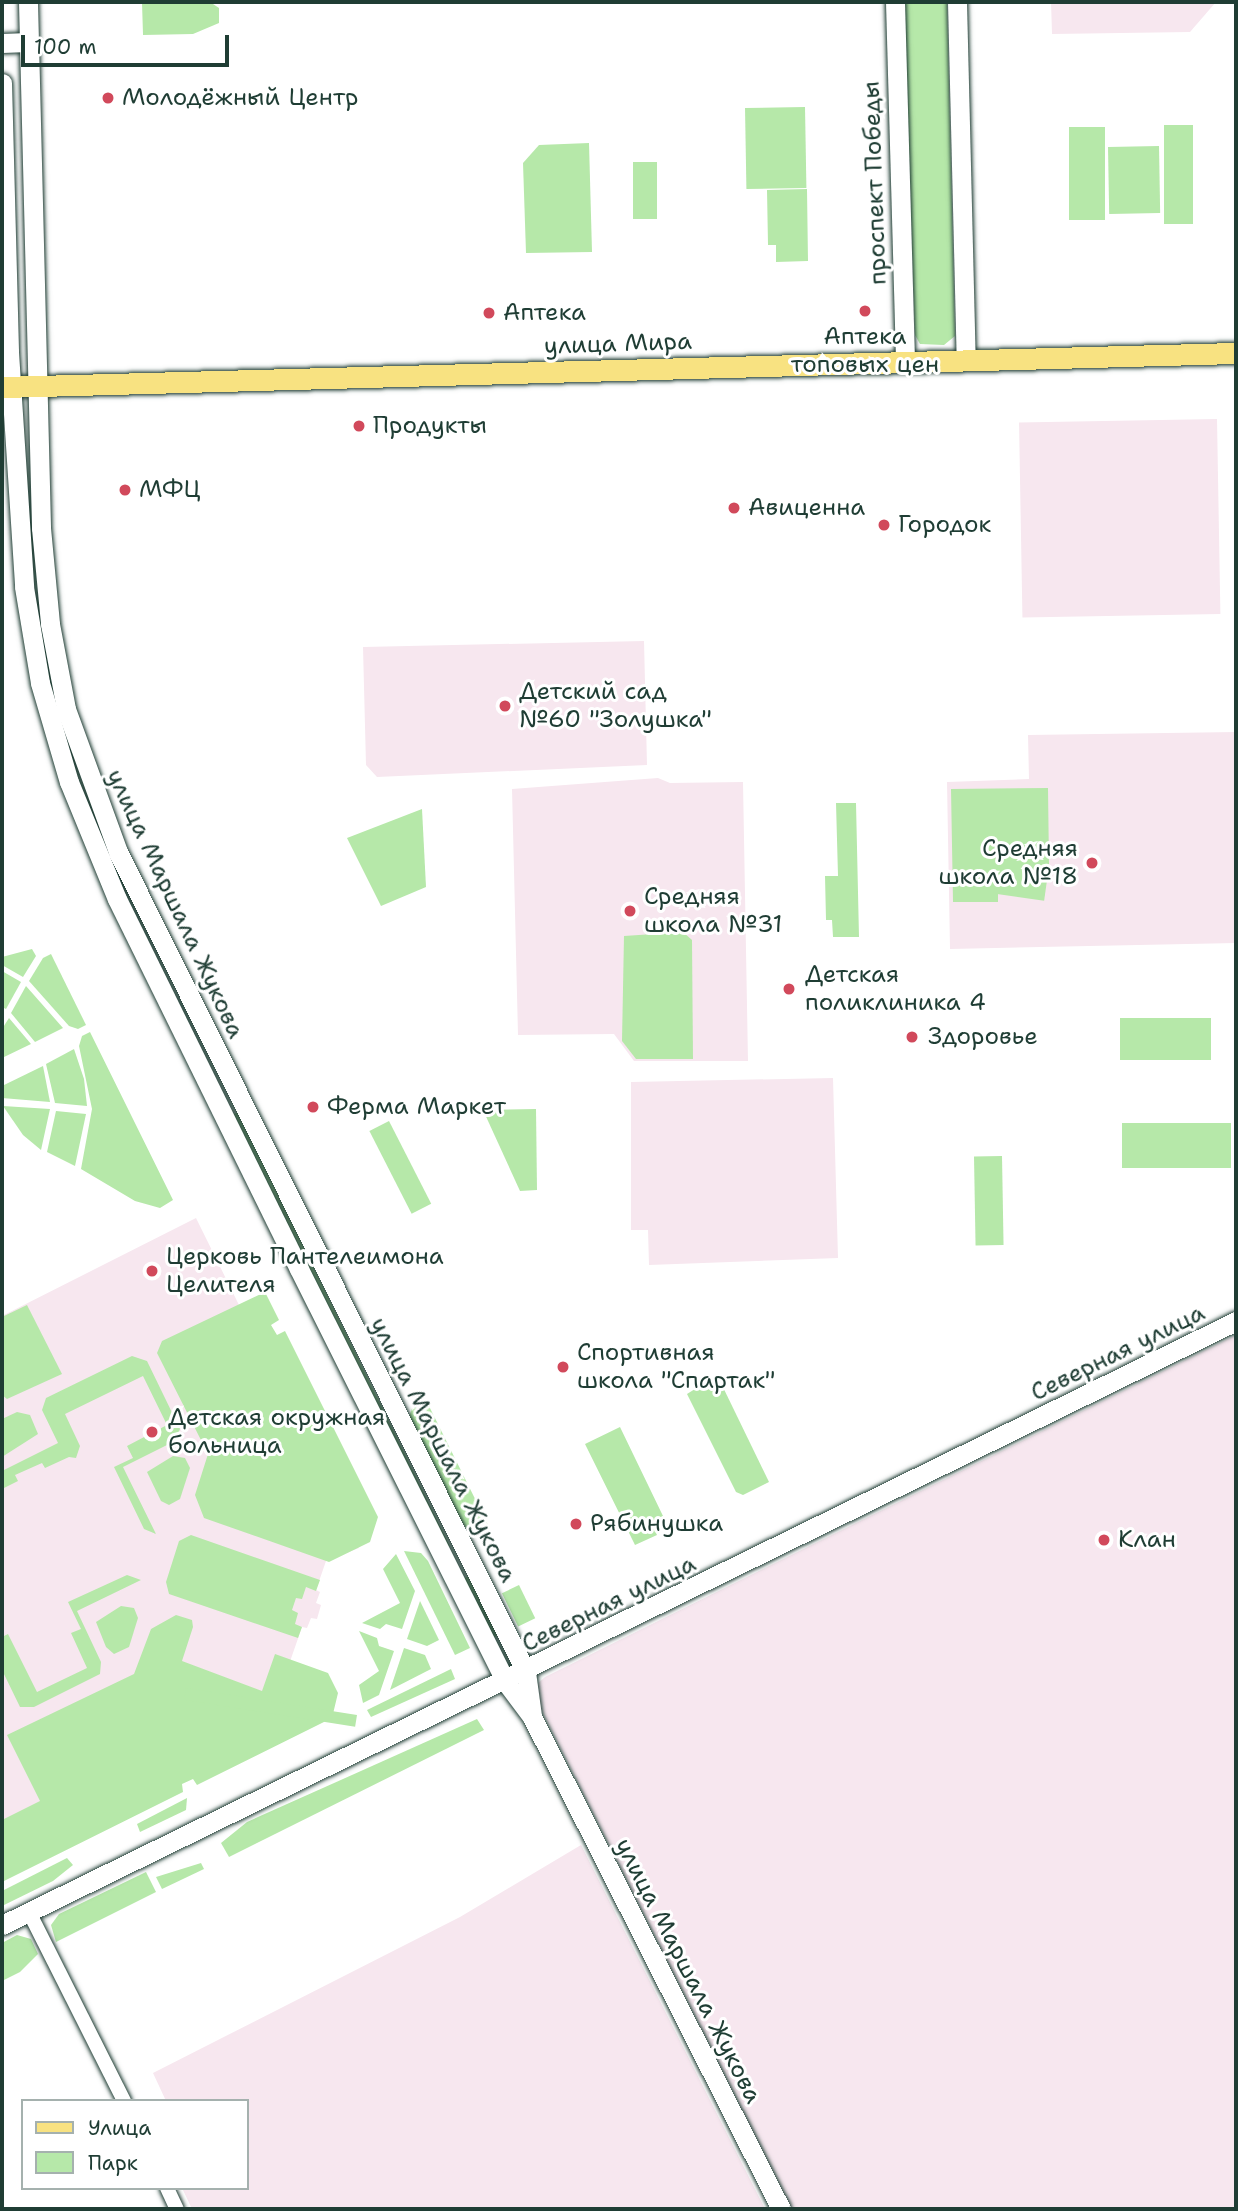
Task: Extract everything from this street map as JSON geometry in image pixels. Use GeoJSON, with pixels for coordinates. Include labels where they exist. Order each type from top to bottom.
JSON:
{"type":"FeatureCollection","features":[{"type":"Feature","properties":{"kind":"main road","name":"улица Маршала Жукова"},"geometry":{"type":"LineString","coordinates":[[27,2],[36,386],[45,585],[66,709],[118,852],[526,1672],[533,1717]]}},
{"type":"Feature","properties":{"kind":"main road","name":"проспект Победы"},"geometry":{"type":"LineString","coordinates":[[895,2],[905,362]]}},
{"type":"Feature","properties":{"kind":"main road"},"geometry":{"type":"LineString","coordinates":[[957,2],[966,360]]}},
{"type":"Feature","properties":{"kind":"main road"},"geometry":{"type":"LineString","coordinates":[[2,43],[28,42]]}},
{"type":"Feature","properties":{"kind":"main road","name":"улица Маршала Жукова"},"geometry":{"type":"LineString","coordinates":[[2,83],[6,386],[24,587],[40,682],[58,750],[117,899],[505,1681],[533,1717],[781,2209]]}},
{"type":"Feature","properties":{"kind":"main road","name":"улица Мира"},"geometry":{"type":"LineString","coordinates":[[6,386],[1236,353]]}},
{"type":"Feature","properties":{"kind":"main road"},"geometry":{"type":"LineString","coordinates":[[24,587],[45,585]]}},
{"type":"Feature","properties":{"kind":"main road","name":"Северная улица"},"geometry":{"type":"LineString","coordinates":[[2,1926],[526,1672],[1236,1321]]}},
{"type":"Feature","properties":{"kind":"main road"},"geometry":{"type":"LineString","coordinates":[[450,1570],[470,1560]]}},
{"type":"Feature","properties":{"kind":"street"},"geometry":{"type":"LineString","coordinates":[[29,1912],[123,2099]]}},
{"type":"Feature","properties":{"kind":"street"},"geometry":{"type":"LineString","coordinates":[[168,2190],[177,2209]]}},
{"type":"Feature","properties":{"kind":"shaded area"},"geometry":{"type":"Polygon","coordinates":[[[1051,2],[1216,2],[1190,32],[1052,34],[1051,2]]]}},
{"type":"Feature","properties":{"kind":"shaded area"},"geometry":{"type":"Polygon","coordinates":[[[1217,419],[1220,614],[1022,617],[1019,422],[1217,419]]]}},
{"type":"Feature","properties":{"kind":"shaded area","name":"Детский сад №60 \"Золушка\""},"geometry":{"type":"Polygon","coordinates":[[[644,641],[647,765],[377,777],[366,765],[363,647],[644,641]]]}},
{"type":"Feature","properties":{"kind":"shaded area","name":"Средняя школа №18"},"geometry":{"type":"Polygon","coordinates":[[[1236,732],[1236,943],[950,949],[947,782],[1029,779],[1028,735],[1236,732]]]}},
{"type":"Feature","properties":{"kind":"shaded area","name":"Средняя школа №31"},"geometry":{"type":"Polygon","coordinates":[[[658,778],[670,783],[743,782],[748,1061],[634,1061],[614,1034],[518,1035],[512,789],[658,778]]]}},
{"type":"Feature","properties":{"kind":"shaded area"},"geometry":{"type":"Polygon","coordinates":[[[833,1078],[838,1258],[649,1265],[648,1230],[631,1230],[631,1082],[833,1078]]]}},
{"type":"Feature","properties":{"kind":"shaded area","name":"Детская окружная больница"},"geometry":{"type":"Polygon","coordinates":[[[196,1218],[359,1548],[326,1561],[316,1590],[320,1592],[316,1603],[321,1605],[317,1619],[311,1618],[307,1628],[302,1627],[286,1673],[299,1701],[2,1848],[2,1316],[196,1218]]]}},
{"type":"Feature","properties":{"kind":"shaded area"},"geometry":{"type":"Polygon","coordinates":[[[1236,1335],[1236,2209],[792,2209],[538,1703],[537,1684],[545,1677],[1236,1335]]]}},
{"type":"Feature","properties":{"kind":"shaded area"},"geometry":{"type":"Polygon","coordinates":[[[581,1845],[765,2209],[192,2209],[183,2190],[248,2190],[248,2099],[165,2099],[153,2073],[460,1917],[581,1845]]]}},
{"type":"Feature","properties":{"kind":"green space"},"geometry":{"type":"Polygon","coordinates":[[[142,2],[210,2],[219,8],[219,23],[193,34],[143,35],[142,2]]]}},
{"type":"Feature","properties":{"kind":"green space"},"geometry":{"type":"Polygon","coordinates":[[[904,2],[947,2],[955,336],[944,345],[920,344],[915,335],[904,2]]]}},
{"type":"Feature","properties":{"kind":"green space"},"geometry":{"type":"Polygon","coordinates":[[[805,107],[806,188],[746,189],[745,108],[805,107]]]}},
{"type":"Feature","properties":{"kind":"green space"},"geometry":{"type":"Polygon","coordinates":[[[1164,125],[1193,125],[1193,224],[1164,224],[1164,125]]]}},
{"type":"Feature","properties":{"kind":"green space"},"geometry":{"type":"Polygon","coordinates":[[[1069,127],[1105,127],[1105,220],[1069,220],[1069,127]]]}},
{"type":"Feature","properties":{"kind":"green space"},"geometry":{"type":"Polygon","coordinates":[[[589,143],[592,252],[526,253],[523,163],[539,145],[589,143]]]}},
{"type":"Feature","properties":{"kind":"green space"},"geometry":{"type":"Polygon","coordinates":[[[1159,146],[1160,213],[1109,214],[1108,147],[1159,146]]]}},
{"type":"Feature","properties":{"kind":"green space"},"geometry":{"type":"Polygon","coordinates":[[[633,162],[657,162],[657,219],[633,219],[633,162]]]}},
{"type":"Feature","properties":{"kind":"green space"},"geometry":{"type":"Polygon","coordinates":[[[807,189],[808,261],[776,262],[776,245],[768,245],[767,190],[807,189]]]}},
{"type":"Feature","properties":{"kind":"green space"},"geometry":{"type":"Polygon","coordinates":[[[1048,788],[1049,865],[998,866],[998,902],[953,902],[951,789],[1048,788]]]}},
{"type":"Feature","properties":{"kind":"green space"},"geometry":{"type":"Polygon","coordinates":[[[836,803],[856,803],[859,937],[833,937],[832,920],[826,920],[825,876],[838,876],[836,803]]]}},
{"type":"Feature","properties":{"kind":"green space"},"geometry":{"type":"Polygon","coordinates":[[[422,809],[426,887],[381,906],[347,838],[422,809]]]}},
{"type":"Feature","properties":{"kind":"green space"},"geometry":{"type":"Polygon","coordinates":[[[998,859],[1049,866],[1044,901],[994,894],[998,859]]]}},
{"type":"Feature","properties":{"kind":"green space"},"geometry":{"type":"Polygon","coordinates":[[[683,932],[692,940],[693,1059],[636,1059],[622,1041],[624,936],[683,932]]]}},
{"type":"Feature","properties":{"kind":"green space"},"geometry":{"type":"Polygon","coordinates":[[[32,949],[36,956],[23,977],[2,965],[2,957],[32,949]]]}},
{"type":"Feature","properties":{"kind":"green space"},"geometry":{"type":"Polygon","coordinates":[[[51,954],[86,1025],[78,1029],[69,1026],[29,981],[43,958],[51,954]]]}},
{"type":"Feature","properties":{"kind":"green space"},"geometry":{"type":"Polygon","coordinates":[[[2,971],[21,982],[6,1009],[2,1007],[2,971]]]}},
{"type":"Feature","properties":{"kind":"green space"},"geometry":{"type":"Polygon","coordinates":[[[26,986],[63,1028],[35,1042],[11,1013],[26,986]]]}},
{"type":"Feature","properties":{"kind":"green space"},"geometry":{"type":"Polygon","coordinates":[[[9,1018],[31,1044],[2,1058],[2,1029],[9,1018]]]}},
{"type":"Feature","properties":{"kind":"green space"},"geometry":{"type":"Polygon","coordinates":[[[1120,1018],[1211,1018],[1211,1060],[1120,1060],[1120,1018]]]}},
{"type":"Feature","properties":{"kind":"green space"},"geometry":{"type":"Polygon","coordinates":[[[90,1032],[173,1200],[160,1208],[135,1201],[81,1169],[92,1109],[79,1046],[82,1036],[90,1032]]]}},
{"type":"Feature","properties":{"kind":"green space"},"geometry":{"type":"Polygon","coordinates":[[[74,1049],[84,1079],[87,1106],[55,1103],[46,1064],[74,1049]]]}},
{"type":"Feature","properties":{"kind":"green space"},"geometry":{"type":"Polygon","coordinates":[[[43,1066],[50,1102],[2,1098],[2,1086],[43,1066]]]}},
{"type":"Feature","properties":{"kind":"green space"},"geometry":{"type":"Polygon","coordinates":[[[3,1106],[50,1109],[41,1150],[23,1135],[3,1106]]]}},
{"type":"Feature","properties":{"kind":"green space"},"geometry":{"type":"Polygon","coordinates":[[[536,1109],[537,1190],[520,1191],[483,1110],[536,1109]]]}},
{"type":"Feature","properties":{"kind":"green space"},"geometry":{"type":"Polygon","coordinates":[[[56,1111],[86,1114],[75,1166],[47,1152],[56,1111]]]}},
{"type":"Feature","properties":{"kind":"green space"},"geometry":{"type":"Polygon","coordinates":[[[238,1112],[450,1546],[445,1548],[234,1114],[238,1112]]]}},
{"type":"Feature","properties":{"kind":"green space"},"geometry":{"type":"Polygon","coordinates":[[[389,1121],[431,1204],[412,1214],[369,1131],[389,1121]]]}},
{"type":"Feature","properties":{"kind":"green space"},"geometry":{"type":"Polygon","coordinates":[[[1122,1123],[1231,1123],[1231,1168],[1122,1168],[1122,1123]]]}},
{"type":"Feature","properties":{"kind":"green space"},"geometry":{"type":"Polygon","coordinates":[[[974,1156],[1002,1156],[1004,1245],[976,1245],[974,1156]]]}},
{"type":"Feature","properties":{"kind":"green space"},"geometry":{"type":"Polygon","coordinates":[[[265,1292],[279,1320],[271,1325],[277,1335],[285,1331],[378,1517],[370,1542],[329,1562],[204,1518],[195,1495],[208,1454],[157,1353],[162,1341],[265,1292]]]}},
{"type":"Feature","properties":{"kind":"green space"},"geometry":{"type":"Polygon","coordinates":[[[27,1305],[62,1374],[7,1399],[2,1395],[2,1317],[27,1305]]]}},
{"type":"Feature","properties":{"kind":"green space"},"geometry":{"type":"Polygon","coordinates":[[[132,1356],[147,1361],[180,1429],[175,1441],[123,1467],[156,1534],[144,1529],[114,1467],[133,1458],[127,1446],[167,1425],[143,1376],[65,1414],[80,1446],[76,1458],[69,1457],[45,1468],[42,1463],[15,1475],[18,1481],[2,1489],[2,1471],[58,1443],[42,1410],[46,1398],[132,1356]]]}},
{"type":"Feature","properties":{"kind":"green space"},"geometry":{"type":"Polygon","coordinates":[[[714,1377],[719,1379],[769,1482],[743,1495],[736,1492],[687,1394],[714,1377]]]}},
{"type":"Feature","properties":{"kind":"green space"},"geometry":{"type":"Polygon","coordinates":[[[426,1400],[490,1529],[473,1537],[455,1513],[409,1417],[412,1408],[426,1400]]]}},
{"type":"Feature","properties":{"kind":"green space"},"geometry":{"type":"Polygon","coordinates":[[[17,1412],[30,1415],[38,1434],[2,1457],[2,1419],[17,1412]]]}},
{"type":"Feature","properties":{"kind":"green space"},"geometry":{"type":"Polygon","coordinates":[[[620,1427],[663,1516],[651,1522],[657,1535],[635,1545],[585,1444],[620,1427]]]}},
{"type":"Feature","properties":{"kind":"green space"},"geometry":{"type":"Polygon","coordinates":[[[173,1456],[185,1458],[190,1468],[180,1499],[169,1505],[161,1501],[147,1472],[173,1456]]]}},
{"type":"Feature","properties":{"kind":"green space"},"geometry":{"type":"Polygon","coordinates":[[[191,1535],[320,1580],[316,1591],[306,1587],[302,1599],[296,1598],[292,1610],[298,1613],[295,1624],[302,1627],[298,1638],[169,1594],[166,1582],[179,1541],[191,1535]]]}},
{"type":"Feature","properties":{"kind":"green space"},"geometry":{"type":"Polygon","coordinates":[[[404,1551],[421,1553],[428,1561],[470,1648],[455,1655],[404,1551]]]}},
{"type":"Feature","properties":{"kind":"green space"},"geometry":{"type":"Polygon","coordinates":[[[396,1554],[415,1591],[402,1629],[386,1624],[380,1629],[362,1623],[400,1603],[383,1569],[396,1554]]]}},
{"type":"Feature","properties":{"kind":"green space"},"geometry":{"type":"Polygon","coordinates":[[[127,1575],[141,1580],[77,1611],[101,1662],[100,1674],[34,1707],[20,1707],[2,1670],[2,1637],[8,1634],[37,1692],[87,1668],[71,1633],[81,1629],[68,1602],[127,1575]]]}},
{"type":"Feature","properties":{"kind":"green space"},"geometry":{"type":"Polygon","coordinates":[[[469,1576],[498,1635],[492,1638],[463,1579],[469,1576]]]}},
{"type":"Feature","properties":{"kind":"green space"},"geometry":{"type":"Polygon","coordinates":[[[519,1585],[535,1618],[518,1627],[502,1593],[519,1585]]]}},
{"type":"Feature","properties":{"kind":"green space"},"geometry":{"type":"Polygon","coordinates":[[[420,1601],[439,1640],[427,1646],[407,1639],[420,1601]]]}},
{"type":"Feature","properties":{"kind":"green space"},"geometry":{"type":"Polygon","coordinates":[[[121,1606],[134,1608],[138,1618],[129,1647],[114,1654],[106,1647],[96,1622],[121,1606]]]}},
{"type":"Feature","properties":{"kind":"green space"},"geometry":{"type":"Polygon","coordinates":[[[176,1615],[192,1620],[193,1627],[182,1661],[262,1691],[275,1654],[328,1673],[338,1693],[332,1718],[197,1785],[193,1779],[182,1784],[183,1792],[2,1882],[2,1820],[40,1801],[7,1735],[134,1674],[151,1629],[176,1615]]]}},
{"type":"Feature","properties":{"kind":"green space"},"geometry":{"type":"Polygon","coordinates":[[[359,1631],[377,1638],[379,1646],[394,1651],[379,1695],[363,1703],[359,1685],[379,1671],[359,1631]]]}},
{"type":"Feature","properties":{"kind":"green space"},"geometry":{"type":"Polygon","coordinates":[[[404,1648],[425,1655],[431,1669],[390,1690],[404,1648]]]}},
{"type":"Feature","properties":{"kind":"green space"},"geometry":{"type":"Polygon","coordinates":[[[451,1669],[455,1679],[371,1717],[367,1710],[451,1669]]]}},
{"type":"Feature","properties":{"kind":"green space"},"geometry":{"type":"Polygon","coordinates":[[[186,1688],[357,1715],[355,1727],[184,1700],[186,1688]]]}},
{"type":"Feature","properties":{"kind":"green space"},"geometry":{"type":"Polygon","coordinates":[[[477,1719],[484,1730],[229,1857],[221,1843],[247,1822],[477,1719]]]}},
{"type":"Feature","properties":{"kind":"green space"},"geometry":{"type":"Polygon","coordinates":[[[187,1798],[186,1810],[140,1832],[137,1824],[187,1798]]]}},
{"type":"Feature","properties":{"kind":"green space"},"geometry":{"type":"Polygon","coordinates":[[[67,1858],[73,1865],[53,1881],[2,1906],[2,1891],[67,1858]]]}},
{"type":"Feature","properties":{"kind":"green space"},"geometry":{"type":"Polygon","coordinates":[[[201,1863],[204,1869],[162,1889],[156,1877],[201,1863]]]}},
{"type":"Feature","properties":{"kind":"green space"},"geometry":{"type":"Polygon","coordinates":[[[146,1872],[156,1892],[56,1942],[51,1925],[59,1914],[146,1872]]]}},
{"type":"Feature","properties":{"kind":"green space"},"geometry":{"type":"Polygon","coordinates":[[[17,1935],[31,1939],[38,1954],[20,1972],[2,1981],[2,1943],[17,1935]]]}},
{"type":"Feature","properties":{"kind":"place","name":"Молодёжный Центр"},"geometry":{"type":"Point","coordinates":[108,98]}},
{"type":"Feature","properties":{"kind":"place","name":"Аптека топовых цен"},"geometry":{"type":"Point","coordinates":[865,311]}},
{"type":"Feature","properties":{"kind":"place","name":"Аптека"},"geometry":{"type":"Point","coordinates":[489,313]}},
{"type":"Feature","properties":{"kind":"place","name":"Продукты"},"geometry":{"type":"Point","coordinates":[359,426]}},
{"type":"Feature","properties":{"kind":"place","name":"МФЦ"},"geometry":{"type":"Point","coordinates":[125,490]}},
{"type":"Feature","properties":{"kind":"place","name":"Авиценна"},"geometry":{"type":"Point","coordinates":[734,508]}},
{"type":"Feature","properties":{"kind":"place","name":"Городок"},"geometry":{"type":"Point","coordinates":[884,525]}},
{"type":"Feature","properties":{"kind":"place","name":"Детский сад №60 \"Золушка\""},"geometry":{"type":"Point","coordinates":[505,706]}},
{"type":"Feature","properties":{"kind":"place","name":"Средняя школа №18"},"geometry":{"type":"Point","coordinates":[1092,863]}},
{"type":"Feature","properties":{"kind":"place","name":"Средняя школа №31"},"geometry":{"type":"Point","coordinates":[630,911]}},
{"type":"Feature","properties":{"kind":"place","name":"Детская поликлиника 4"},"geometry":{"type":"Point","coordinates":[789,989]}},
{"type":"Feature","properties":{"kind":"place","name":"Здоровье"},"geometry":{"type":"Point","coordinates":[912,1037]}},
{"type":"Feature","properties":{"kind":"place","name":"Ферма Маркет"},"geometry":{"type":"Point","coordinates":[313,1107]}},
{"type":"Feature","properties":{"kind":"place","name":"Церковь Пантелеимона Целителя"},"geometry":{"type":"Point","coordinates":[152,1271]}},
{"type":"Feature","properties":{"kind":"place","name":"Спортивная школа \"Спартак\""},"geometry":{"type":"Point","coordinates":[563,1367]}},
{"type":"Feature","properties":{"kind":"place","name":"Детская окружная больница"},"geometry":{"type":"Point","coordinates":[152,1432]}},
{"type":"Feature","properties":{"kind":"place","name":"Рябинушка"},"geometry":{"type":"Point","coordinates":[576,1524]}},
{"type":"Feature","properties":{"kind":"place","name":"Клан"},"geometry":{"type":"Point","coordinates":[1104,1540]}}]}
